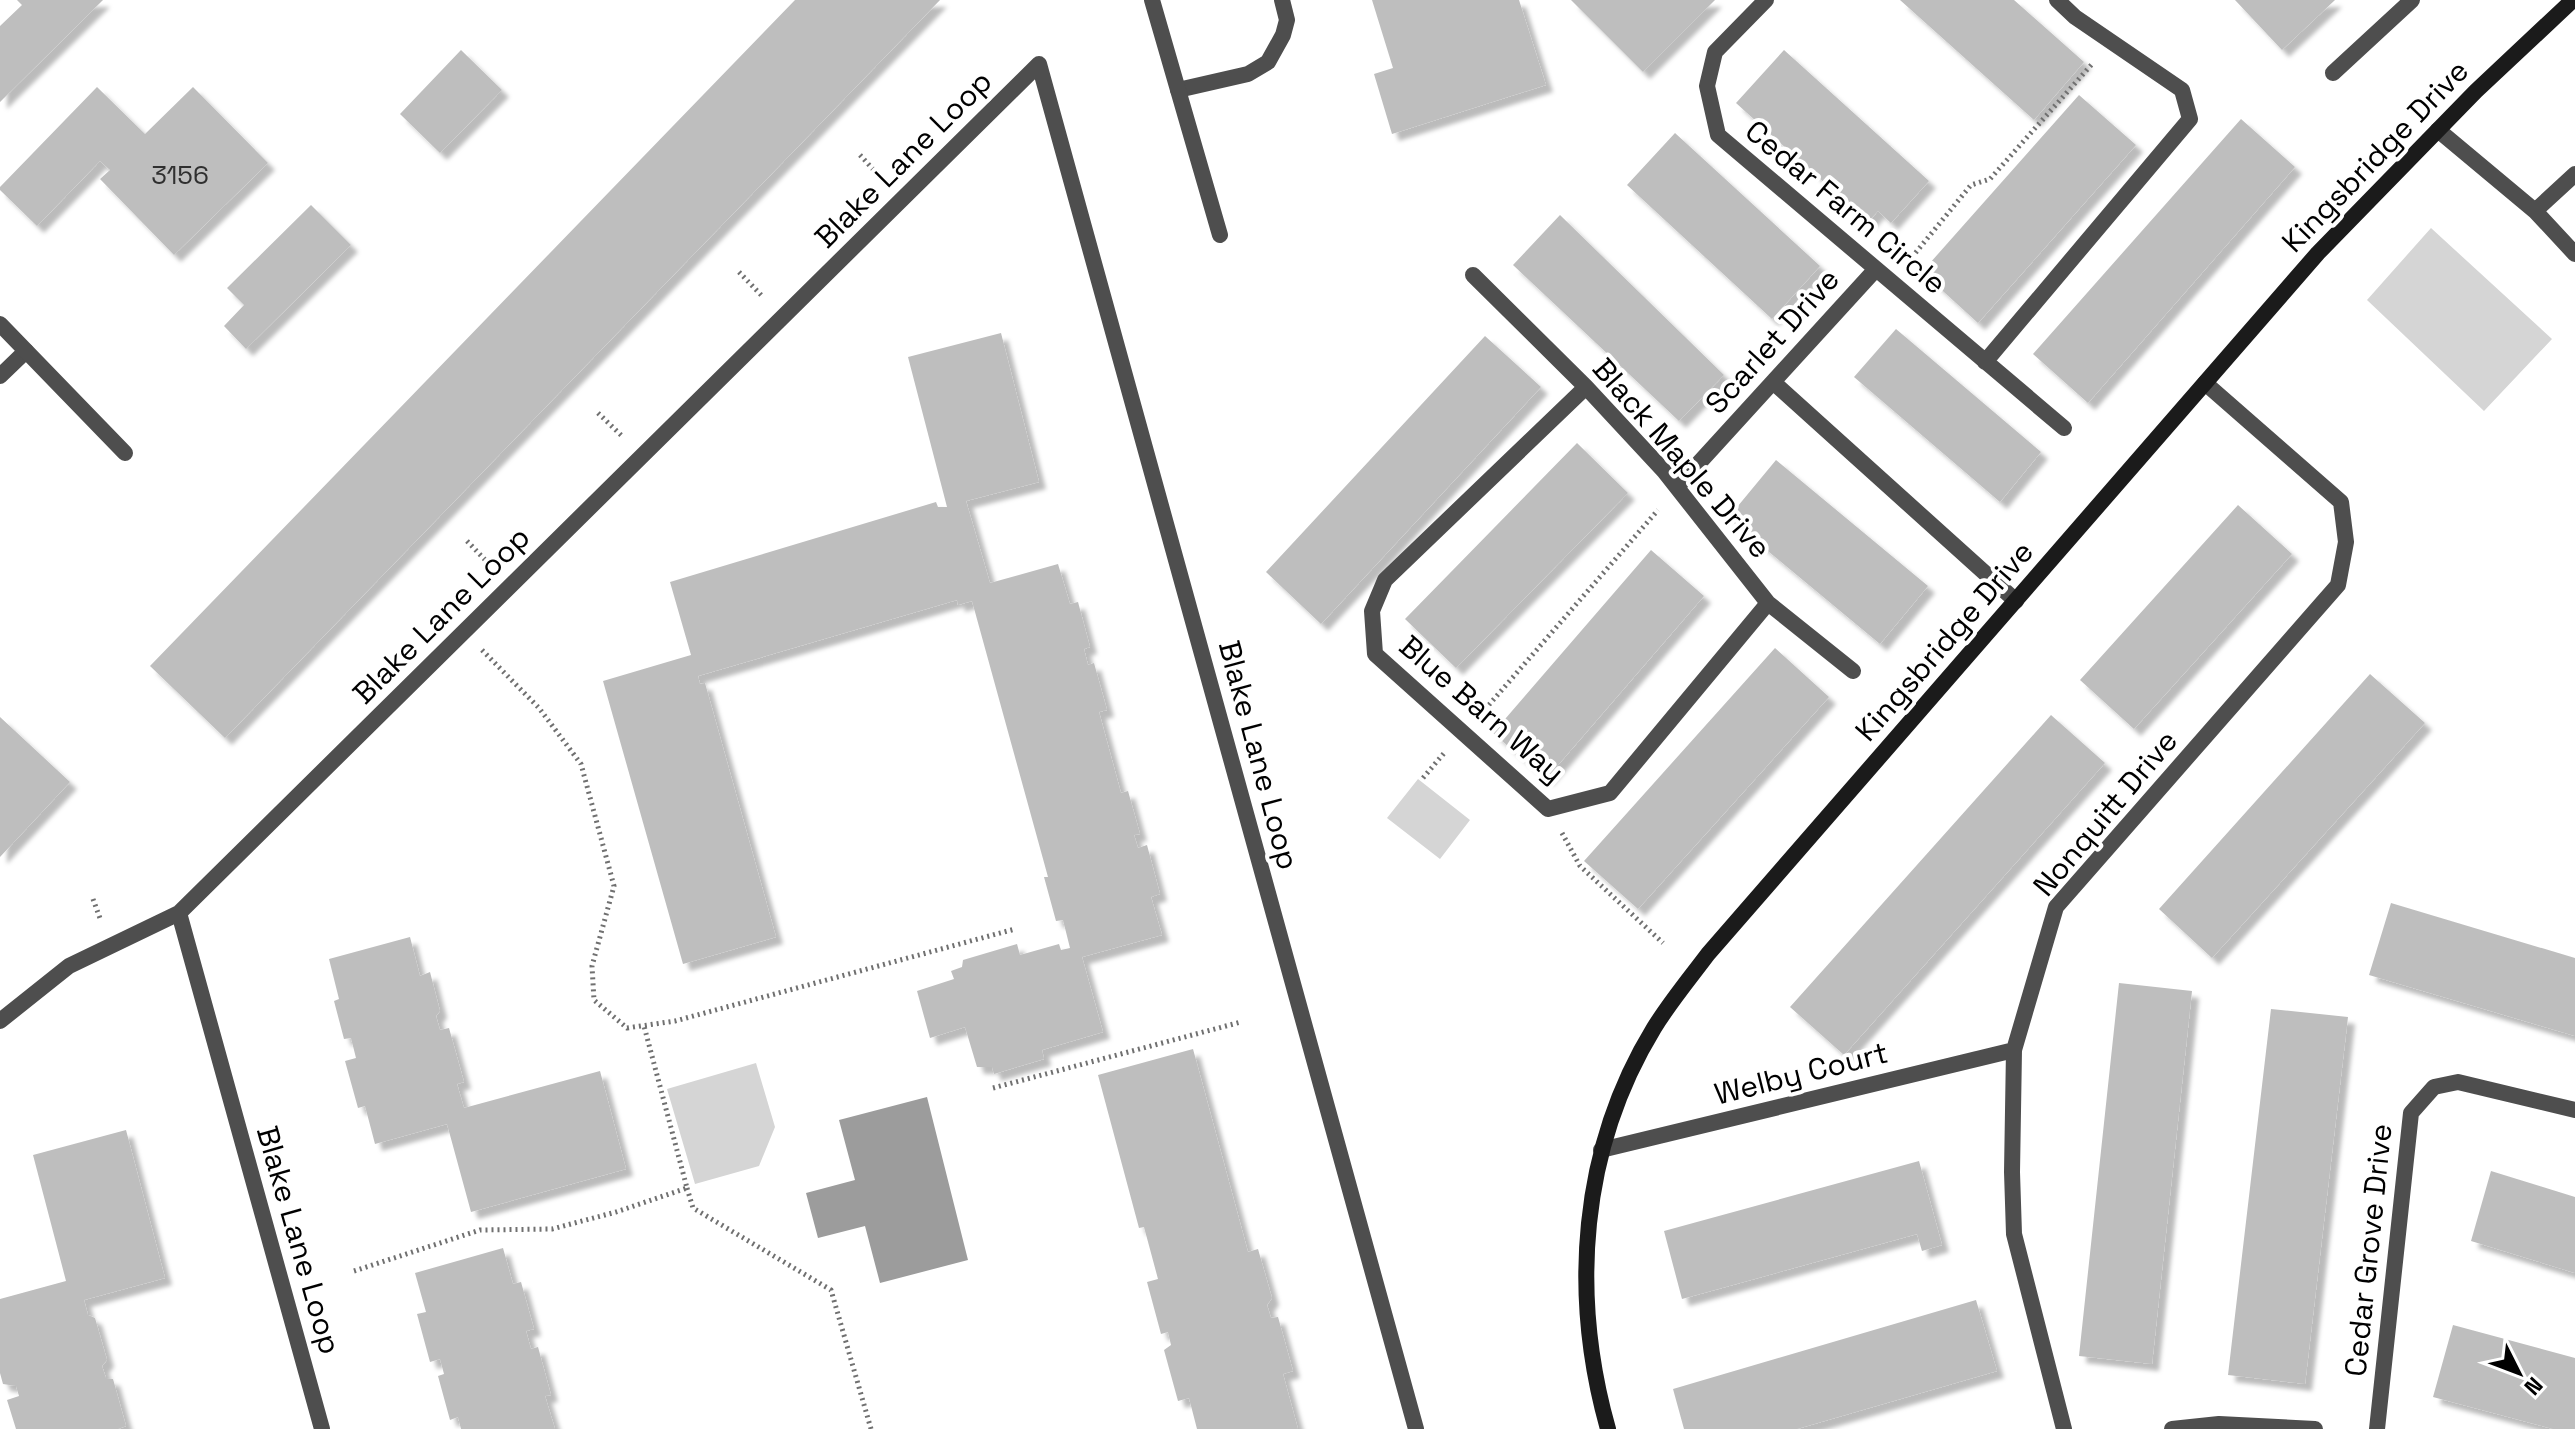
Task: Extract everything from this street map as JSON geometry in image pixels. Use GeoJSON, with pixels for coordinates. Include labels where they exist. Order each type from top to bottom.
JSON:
{"type":"FeatureCollection","features":[{"type":"Feature","properties":{"kind":"street"},"geometry":{"type":"LineString","coordinates":[[1152,0],[1220,235]]}},
{"type":"Feature","properties":{"kind":"street"},"geometry":{"type":"LineString","coordinates":[[1178,90],[1248,74],[1268,62],[1283,35],[1287,20],[1282,0]]}},
{"type":"Feature","properties":{"kind":"street","name":"Cedar Farm Circle"},"geometry":{"type":"LineString","coordinates":[[1766,0],[1715,52],[1707,86],[1718,135],[2064,428]]}},
{"type":"Feature","properties":{"kind":"street"},"geometry":{"type":"LineString","coordinates":[[1985,362],[2190,119],[2182,90],[2075,17],[2057,0]]}},
{"type":"Feature","properties":{"kind":"street"},"geometry":{"type":"LineString","coordinates":[[2333,73],[2412,0]]}},
{"type":"Feature","properties":{"kind":"street","name":"Kingsbridge Drive"},"geometry":{"type":"LineString","coordinates":[[1608,1429],[1593,1355],[1586,1283],[1588,1216],[1601,1150],[1620,1094],[1654,1028],[1708,954],[2318,253],[2476,91],[2573,0]]}},
{"type":"Feature","properties":{"kind":"street","name":"Blake Lane Loop"},"geometry":{"type":"LineString","coordinates":[[322,1429],[179,913],[1039,64],[1416,1429]]}},
{"type":"Feature","properties":{"kind":"street"},"geometry":{"type":"LineString","coordinates":[[2438,130],[2535,211],[2575,254]]}},
{"type":"Feature","properties":{"kind":"street"},"geometry":{"type":"LineString","coordinates":[[2535,211],[2575,174]]}},
{"type":"Feature","properties":{"kind":"street","name":"Scarlet Drive"},"geometry":{"type":"LineString","coordinates":[[1677,487],[1876,269]]}},
{"type":"Feature","properties":{"kind":"street","name":"Black Maple Drive"},"geometry":{"type":"LineString","coordinates":[[1473,275],[1586,387],[1677,487],[1768,603],[1853,671]]}},
{"type":"Feature","properties":{"kind":"street"},"geometry":{"type":"LineString","coordinates":[[0,324],[125,453]]}},
{"type":"Feature","properties":{"kind":"street"},"geometry":{"type":"LineString","coordinates":[[0,376],[26,351]]}},
{"type":"Feature","properties":{"kind":"street"},"geometry":{"type":"LineString","coordinates":[[1773,382],[2016,601]]}},
{"type":"Feature","properties":{"kind":"street","name":"Nonquitt Drive"},"geometry":{"type":"LineString","coordinates":[[2064,1429],[2014,1234],[2012,1172],[2014,1050],[2056,907],[2338,585],[2346,542],[2341,502],[2205,383]]}},
{"type":"Feature","properties":{"kind":"street","name":"Blue Barn Way"},"geometry":{"type":"LineString","coordinates":[[1586,387],[1385,580],[1372,611],[1375,654],[1548,809],[1610,793],[1768,603]]}},
{"type":"Feature","properties":{"kind":"street"},"geometry":{"type":"LineString","coordinates":[[0,1021],[69,966],[179,913]]}},
{"type":"Feature","properties":{"kind":"street","name":"Welby Court"},"geometry":{"type":"LineString","coordinates":[[1601,1150],[2014,1050]]}},
{"type":"Feature","properties":{"kind":"street","name":"Cedar Grove Drive"},"geometry":{"type":"LineString","coordinates":[[2377,1429],[2411,1113],[2434,1087],[2458,1082],[2575,1110]]}},
{"type":"Feature","properties":{"kind":"street"},"geometry":{"type":"LineString","coordinates":[[2172,1429],[2219,1424],[2315,1429]]}},
{"type":"Feature","properties":{"kind":"path"},"geometry":{"type":"LineString","coordinates":[[1908,262],[1971,185],[1990,179],[2093,63]]}},
{"type":"Feature","properties":{"kind":"path"},"geometry":{"type":"LineString","coordinates":[[1479,716],[1662,506]]}},
{"type":"Feature","properties":{"kind":"path"},"geometry":{"type":"LineString","coordinates":[[510,678],[539,708],[581,764],[614,886],[592,966],[594,1000],[627,1028],[675,1021],[1015,929]]}},
{"type":"Feature","properties":{"kind":"path"},"geometry":{"type":"LineString","coordinates":[[1423,778],[1446,751]]}},
{"type":"Feature","properties":{"kind":"path"},"geometry":{"type":"LineString","coordinates":[[1548,809],[1580,866],[1663,943]]}},
{"type":"Feature","properties":{"kind":"path"},"geometry":{"type":"LineString","coordinates":[[993,1088],[1241,1022]]}},
{"type":"Feature","properties":{"kind":"path"},"geometry":{"type":"LineString","coordinates":[[644,1026],[693,1208],[831,1290],[871,1429]]}},
{"type":"Feature","properties":{"kind":"path"},"geometry":{"type":"LineString","coordinates":[[354,1271],[480,1230],[552,1229],[687,1188]]}},
{"type":"Feature","properties":{"kind":"shaded area"},"geometry":{"type":"Polygon","coordinates":[[[2431,228],[2552,339],[2484,411],[2367,300],[2431,228]]]}},
{"type":"Feature","properties":{"kind":"shaded area"},"geometry":{"type":"Polygon","coordinates":[[[1418,779],[1470,820],[1440,859],[1387,818],[1418,779]]]}},
{"type":"Feature","properties":{"kind":"shaded area"},"geometry":{"type":"Polygon","coordinates":[[[756,1063],[775,1127],[759,1166],[695,1184],[667,1089],[756,1063]]]}},
{"type":"Feature","properties":{"kind":"shaded area"},"geometry":{"type":"Polygon","coordinates":[[[927,1097],[968,1260],[880,1283],[865,1226],[818,1238],[806,1193],[855,1180],[839,1120],[927,1097]]]}},
{"type":"Feature","properties":{"kind":"building"},"geometry":{"type":"Polygon","coordinates":[[[17,0],[103,0],[0,102],[0,26],[22,5],[17,0]]]}},
{"type":"Feature","properties":{"kind":"building"},"geometry":{"type":"Polygon","coordinates":[[[795,0],[940,0],[225,738],[150,666],[795,0]]]}},
{"type":"Feature","properties":{"kind":"building"},"geometry":{"type":"Polygon","coordinates":[[[1372,0],[1519,0],[1546,85],[1392,134],[1374,74],[1393,68],[1372,0]]]}},
{"type":"Feature","properties":{"kind":"building"},"geometry":{"type":"Polygon","coordinates":[[[1571,0],[1715,0],[1643,72],[1571,0]]]}},
{"type":"Feature","properties":{"kind":"building"},"geometry":{"type":"Polygon","coordinates":[[[1900,0],[2014,0],[2084,62],[2034,120],[1900,0]]]}},
{"type":"Feature","properties":{"kind":"building"},"geometry":{"type":"Polygon","coordinates":[[[2235,0],[2335,0],[2282,50],[2235,0]]]}},
{"type":"Feature","properties":{"kind":"building"},"geometry":{"type":"Polygon","coordinates":[[[461,50],[502,90],[440,153],[400,114],[461,50]]]}},
{"type":"Feature","properties":{"kind":"building"},"geometry":{"type":"Polygon","coordinates":[[[1784,50],[1929,181],[1891,223],[1878,211],[1868,222],[1736,103],[1784,50]]]}},
{"type":"Feature","properties":{"kind":"building"},"geometry":{"type":"Polygon","coordinates":[[[97,87],[145,134],[193,87],[268,163],[174,255],[100,179],[110,170],[100,161],[37,226],[0,187],[97,87]]]}},
{"type":"Feature","properties":{"kind":"building"},"geometry":{"type":"Polygon","coordinates":[[[2079,95],[2136,145],[1978,323],[1922,272],[2079,95]]]}},
{"type":"Feature","properties":{"kind":"building"},"geometry":{"type":"Polygon","coordinates":[[[2241,119],[2295,167],[2088,403],[2033,354],[2241,119]]]}},
{"type":"Feature","properties":{"kind":"building"},"geometry":{"type":"Polygon","coordinates":[[[1675,133],[1820,266],[1772,319],[1627,185],[1675,133]]]}},
{"type":"Feature","properties":{"kind":"building"},"geometry":{"type":"Polygon","coordinates":[[[311,205],[351,245],[246,349],[224,326],[244,305],[227,288],[311,205]]]}},
{"type":"Feature","properties":{"kind":"building"},"geometry":{"type":"Polygon","coordinates":[[[1560,215],[1724,375],[1679,421],[1513,265],[1560,215]]]}},
{"type":"Feature","properties":{"kind":"building"},"geometry":{"type":"Polygon","coordinates":[[[1896,329],[2041,452],[2000,502],[1854,377],[1896,329]]]}},
{"type":"Feature","properties":{"kind":"building"},"geometry":{"type":"Polygon","coordinates":[[[1001,333],[1039,482],[966,501],[990,583],[1058,564],[1070,604],[1078,602],[1090,647],[1084,649],[1088,665],[1094,663],[1107,710],[1099,712],[1121,793],[1128,791],[1140,834],[1134,835],[1138,848],[1147,845],[1160,894],[1151,897],[1162,935],[1082,957],[1103,1032],[1042,1050],[1044,1059],[994,1074],[992,1067],[977,1067],[965,1027],[930,1038],[917,991],[954,979],[951,971],[962,967],[963,960],[1017,944],[1020,955],[1059,944],[1061,950],[1070,948],[1063,920],[1056,921],[1044,877],[1048,877],[972,601],[958,605],[957,600],[698,676],[700,684],[705,683],[776,937],[683,964],[603,681],[691,655],[670,582],[936,502],[938,507],[947,507],[908,357],[1001,333]]]}},
{"type":"Feature","properties":{"kind":"building"},"geometry":{"type":"Polygon","coordinates":[[[1485,336],[1541,387],[1321,624],[1266,572],[1485,336]]]}},
{"type":"Feature","properties":{"kind":"building"},"geometry":{"type":"Polygon","coordinates":[[[1577,443],[1628,493],[1456,668],[1405,619],[1577,443]]]}},
{"type":"Feature","properties":{"kind":"building"},"geometry":{"type":"Polygon","coordinates":[[[1776,460],[1928,586],[1880,644],[1728,518],[1776,460]]]}},
{"type":"Feature","properties":{"kind":"building"},"geometry":{"type":"Polygon","coordinates":[[[2238,505],[2292,554],[2134,729],[2080,680],[2238,505]]]}},
{"type":"Feature","properties":{"kind":"building"},"geometry":{"type":"Polygon","coordinates":[[[1651,550],[1704,596],[1546,779],[1493,733],[1651,550]]]}},
{"type":"Feature","properties":{"kind":"building"},"geometry":{"type":"Polygon","coordinates":[[[1775,648],[1829,697],[1638,909],[1584,861],[1775,648]]]}},
{"type":"Feature","properties":{"kind":"building"},"geometry":{"type":"Polygon","coordinates":[[[2370,674],[2425,723],[2212,958],[2159,909],[2370,674]]]}},
{"type":"Feature","properties":{"kind":"building"},"geometry":{"type":"Polygon","coordinates":[[[2051,715],[2105,763],[1844,1055],[1790,1007],[2051,715]]]}},
{"type":"Feature","properties":{"kind":"building"},"geometry":{"type":"Polygon","coordinates":[[[0,717],[70,782],[0,857],[0,717]]]}},
{"type":"Feature","properties":{"kind":"building"},"geometry":{"type":"Polygon","coordinates":[[[2391,903],[2575,958],[2575,1036],[2369,975],[2391,903]]]}},
{"type":"Feature","properties":{"kind":"building"},"geometry":{"type":"Polygon","coordinates":[[[410,937],[420,976],[430,972],[440,1011],[436,1016],[440,1030],[449,1028],[464,1082],[457,1084],[464,1108],[600,1071],[626,1169],[471,1212],[447,1124],[375,1144],[365,1106],[358,1108],[345,1061],[356,1058],[351,1038],[344,1039],[334,1001],[339,999],[329,959],[410,937]]]}},
{"type":"Feature","properties":{"kind":"building"},"geometry":{"type":"Polygon","coordinates":[[[2119,983],[2192,991],[2152,1364],[2079,1356],[2119,983]]]}},
{"type":"Feature","properties":{"kind":"building"},"geometry":{"type":"Polygon","coordinates":[[[2271,1009],[2348,1017],[2305,1384],[2228,1375],[2271,1009]]]}},
{"type":"Feature","properties":{"kind":"building"},"geometry":{"type":"Polygon","coordinates":[[[1193,1049],[1248,1252],[1258,1249],[1272,1298],[1267,1305],[1271,1318],[1278,1317],[1293,1371],[1283,1374],[1298,1429],[1197,1429],[1189,1398],[1178,1401],[1164,1350],[1171,1345],[1168,1332],[1161,1334],[1147,1282],[1158,1279],[1144,1227],[1139,1228],[1098,1075],[1193,1049]]]}},
{"type":"Feature","properties":{"kind":"building"},"geometry":{"type":"Polygon","coordinates":[[[126,1130],[165,1278],[84,1300],[88,1315],[95,1318],[107,1360],[102,1366],[106,1378],[113,1379],[126,1426],[118,1429],[16,1429],[7,1400],[19,1396],[16,1386],[3,1384],[0,1373],[0,1299],[66,1281],[33,1155],[126,1130]]]}},
{"type":"Feature","properties":{"kind":"building"},"geometry":{"type":"Polygon","coordinates":[[[1919,1161],[1942,1245],[1922,1251],[1917,1234],[1682,1299],[1664,1231],[1919,1161]]]}},
{"type":"Feature","properties":{"kind":"building"},"geometry":{"type":"Polygon","coordinates":[[[2491,1171],[2575,1197],[2575,1273],[2471,1241],[2491,1171]]]}},
{"type":"Feature","properties":{"kind":"building"},"geometry":{"type":"Polygon","coordinates":[[[503,1248],[513,1284],[521,1282],[534,1329],[526,1331],[531,1349],[538,1347],[551,1395],[545,1396],[555,1429],[461,1429],[458,1417],[450,1420],[438,1376],[444,1374],[440,1359],[430,1362],[417,1314],[426,1312],[415,1273],[503,1248]]]}},
{"type":"Feature","properties":{"kind":"building"},"geometry":{"type":"Polygon","coordinates":[[[1976,1300],[1997,1371],[1797,1429],[1684,1429],[1673,1389],[1976,1300]]]}},
{"type":"Feature","properties":{"kind":"building"},"geometry":{"type":"Polygon","coordinates":[[[2453,1325],[2575,1358],[2575,1429],[2553,1429],[2433,1397],[2453,1325]]]}}]}
